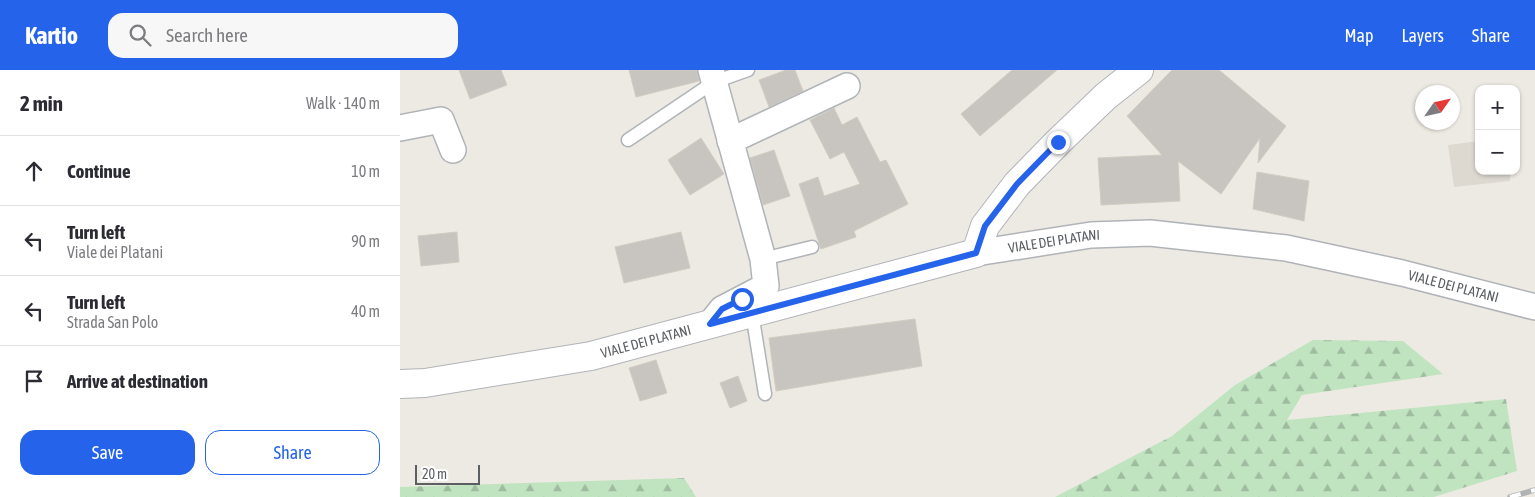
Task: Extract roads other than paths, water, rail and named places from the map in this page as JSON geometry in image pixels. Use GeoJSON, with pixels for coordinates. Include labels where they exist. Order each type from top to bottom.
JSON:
{"type":"FeatureCollection","features":[{"type":"Feature","properties":{"kind":"street"},"geometry":{"type":"LineString","coordinates":[[976,253],[985,226],[1017,184],[1106,96],[1139,70]]}},
{"type":"Feature","properties":{"kind":"street"},"geometry":{"type":"LineString","coordinates":[[710,324],[722,309],[766,286],[763,259],[712,76]]}},
{"type":"Feature","properties":{"kind":"street"},"geometry":{"type":"LineString","coordinates":[[730,141],[846,86]]}},
{"type":"Feature","properties":{"kind":"street"},"geometry":{"type":"LineString","coordinates":[[400,128],[442,120],[454,150]]}},
{"type":"Feature","properties":{"kind":"street","name":"VIALE DEI PLATANI"},"geometry":{"type":"LineString","coordinates":[[400,384],[425,383],[591,356],[976,253],[1091,235],[1150,233],[1286,248],[1402,273],[1535,307]]}},
{"type":"Feature","properties":{"kind":"lane"},"geometry":{"type":"LineString","coordinates":[[628,140],[712,76],[748,70]]}},
{"type":"Feature","properties":{"kind":"lane"},"geometry":{"type":"LineString","coordinates":[[763,259],[812,247]]}},
{"type":"Feature","properties":{"kind":"lane"},"geometry":{"type":"LineString","coordinates":[[752,313],[764,394]]}},
{"type":"Feature","properties":{"kind":"railway"},"geometry":{"type":"LineString","coordinates":[[1510,497],[1535,490]]}}]}
